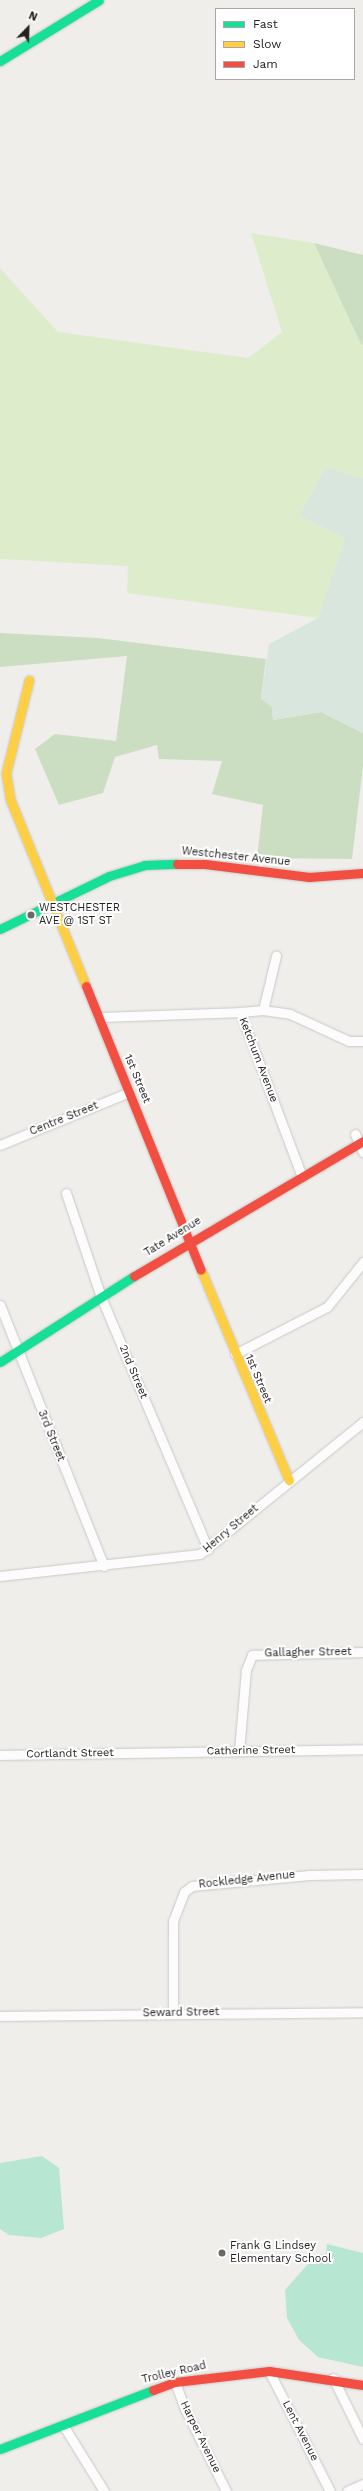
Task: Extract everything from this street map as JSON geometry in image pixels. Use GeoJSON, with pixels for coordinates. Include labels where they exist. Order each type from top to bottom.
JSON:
{"type":"FeatureCollection","features":[{"type":"Feature","properties":{"kind":"street"},"geometry":{"type":"LineString","coordinates":[[0,61],[99,0]]}},
{"type":"Feature","properties":{"kind":"street","name":"1st Street"},"geometry":{"type":"LineString","coordinates":[[29,680],[8,757],[6,784],[52,905],[190,1240],[235,1354],[289,1480]]}},
{"type":"Feature","properties":{"kind":"street","name":"Westchester Avenue"},"geometry":{"type":"LineString","coordinates":[[0,929],[109,876],[144,865],[206,864],[309,877],[363,873]]}},
{"type":"Feature","properties":{"kind":"street"},"geometry":{"type":"LineString","coordinates":[[263,1010],[276,956]]}},
{"type":"Feature","properties":{"kind":"street"},"geometry":{"type":"LineString","coordinates":[[240,1012],[263,1010],[290,1014],[348,1041],[363,1041]]}},
{"type":"Feature","properties":{"kind":"street","name":"Ketchum Avenue"},"geometry":{"type":"LineString","coordinates":[[98,1017],[240,1012],[301,1174]]}},
{"type":"Feature","properties":{"kind":"street","name":"Centre Street"},"geometry":{"type":"LineString","coordinates":[[0,1145],[129,1092]]}},
{"type":"Feature","properties":{"kind":"street"},"geometry":{"type":"LineString","coordinates":[[355,1134],[361,1142],[363,1152]]}},
{"type":"Feature","properties":{"kind":"street","name":"Tate Avenue"},"geometry":{"type":"LineString","coordinates":[[0,1362],[16,1350],[190,1240],[301,1174],[361,1142]]}},
{"type":"Feature","properties":{"kind":"street","name":"2nd Street"},"geometry":{"type":"LineString","coordinates":[[66,1193],[101,1297],[208,1549]]}},
{"type":"Feature","properties":{"kind":"street"},"geometry":{"type":"LineString","coordinates":[[235,1354],[327,1308],[363,1262]]}},
{"type":"Feature","properties":{"kind":"street","name":"3rd Street"},"geometry":{"type":"LineString","coordinates":[[0,1305],[16,1350],[104,1566]]}},
{"type":"Feature","properties":{"kind":"street","name":"Henry Street"},"geometry":{"type":"LineString","coordinates":[[0,1576],[191,1558],[208,1549],[289,1480],[363,1422]]}},
{"type":"Feature","properties":{"kind":"street","name":"Gallagher Street"},"geometry":{"type":"LineString","coordinates":[[239,1751],[246,1670],[254,1655],[363,1652]]}},
{"type":"Feature","properties":{"kind":"street","name":"Catherine Street"},"geometry":{"type":"LineString","coordinates":[[139,1753],[363,1749]]}},
{"type":"Feature","properties":{"kind":"street","name":"Cortlandt Street"},"geometry":{"type":"LineString","coordinates":[[0,1755],[139,1753]]}},
{"type":"Feature","properties":{"kind":"street","name":"Rockledge Avenue"},"geometry":{"type":"LineString","coordinates":[[173,2012],[173,1922],[184,1892],[192,1886],[309,1874],[363,1874]]}},
{"type":"Feature","properties":{"kind":"street","name":"Seward Street"},"geometry":{"type":"LineString","coordinates":[[0,2016],[173,2012],[363,2012]]}},
{"type":"Feature","properties":{"kind":"street","name":"Trolley Road"},"geometry":{"type":"LineString","coordinates":[[0,2449],[175,2382],[269,2371],[333,2378],[363,2385]]}},
{"type":"Feature","properties":{"kind":"street","name":"Lent Avenue"},"geometry":{"type":"LineString","coordinates":[[269,2371],[330,2491]]}},
{"type":"Feature","properties":{"kind":"street"},"geometry":{"type":"LineString","coordinates":[[333,2378],[363,2439]]}},
{"type":"Feature","properties":{"kind":"street","name":"Harper Avenue"},"geometry":{"type":"LineString","coordinates":[[175,2382],[226,2491]]}},
{"type":"Feature","properties":{"kind":"street"},"geometry":{"type":"LineString","coordinates":[[63,2425],[104,2491]]}},
{"type":"Feature","properties":{"kind":"street"},"geometry":{"type":"LineString","coordinates":[[347,2491],[363,2484]]}},
{"type":"Feature","properties":{"kind":"green space"},"geometry":{"type":"Polygon","coordinates":[[[251,233],[314,243],[363,345],[363,479],[326,467],[299,516],[345,538],[318,618],[127,593],[128,566],[0,559],[0,268],[58,332],[248,358],[282,332],[251,233]]]}},
{"type":"Feature","properties":{"kind":"green space"},"geometry":{"type":"Polygon","coordinates":[[[314,243],[363,255],[363,345],[361,344],[314,243]]]}},
{"type":"Feature","properties":{"kind":"green space"},"geometry":{"type":"Polygon","coordinates":[[[0,633],[98,638],[266,659],[261,698],[272,707],[273,720],[321,712],[363,733],[363,766],[352,859],[257,858],[263,805],[212,794],[222,761],[159,759],[157,745],[115,757],[103,793],[59,805],[35,749],[55,734],[116,741],[127,656],[0,667],[0,633]]]}},
{"type":"Feature","properties":{"kind":"green space"},"geometry":{"type":"Polygon","coordinates":[[[42,2156],[59,2168],[64,2229],[41,2238],[9,2235],[0,2229],[0,2163],[42,2156]]]}},
{"type":"Feature","properties":{"kind":"green space"},"geometry":{"type":"Polygon","coordinates":[[[327,2244],[363,2253],[363,2367],[318,2357],[299,2340],[287,2318],[285,2290],[315,2256],[326,2253],[327,2244]]]}},
{"type":"Feature","properties":{"kind":"shaded area"},"geometry":{"type":"Polygon","coordinates":[[[326,467],[363,479],[363,733],[321,712],[273,720],[272,707],[261,699],[269,644],[318,618],[345,538],[299,516],[326,467]]]}},
{"type":"Feature","properties":{"kind":"traffic: fast"},"geometry":{"type":"LineString","coordinates":[[0,61],[99,0]]}},
{"type":"Feature","properties":{"kind":"traffic: fast"},"geometry":{"type":"LineString","coordinates":[[0,929],[109,876],[144,865],[177,864]]}},
{"type":"Feature","properties":{"kind":"traffic: fast"},"geometry":{"type":"LineString","coordinates":[[0,1362],[134,1276]]}},
{"type":"Feature","properties":{"kind":"traffic: fast"},"geometry":{"type":"LineString","coordinates":[[0,2449],[153,2390]]}},
{"type":"Feature","properties":{"kind":"traffic: slow"},"geometry":{"type":"LineString","coordinates":[[29,680],[6,773],[10,799],[86,986]]}},
{"type":"Feature","properties":{"kind":"traffic: slow"},"geometry":{"type":"LineString","coordinates":[[201,1270],[289,1480]]}},
{"type":"Feature","properties":{"kind":"traffic: jam"},"geometry":{"type":"LineString","coordinates":[[177,864],[205,864],[309,877],[363,873]]}},
{"type":"Feature","properties":{"kind":"traffic: jam"},"geometry":{"type":"LineString","coordinates":[[86,986],[201,1270]]}},
{"type":"Feature","properties":{"kind":"traffic: jam"},"geometry":{"type":"LineString","coordinates":[[134,1276],[363,1141]]}},
{"type":"Feature","properties":{"kind":"traffic: jam"},"geometry":{"type":"LineString","coordinates":[[153,2390],[175,2382],[269,2371],[363,2385]]}},
{"type":"Feature","properties":{"kind":"place","name":"WESTCHESTER AVE @ 1ST ST"},"geometry":{"type":"Point","coordinates":[31,915]}},
{"type":"Feature","properties":{"kind":"place","name":"Frank G Lindsey Elementary School"},"geometry":{"type":"Point","coordinates":[222,2253]}}]}
